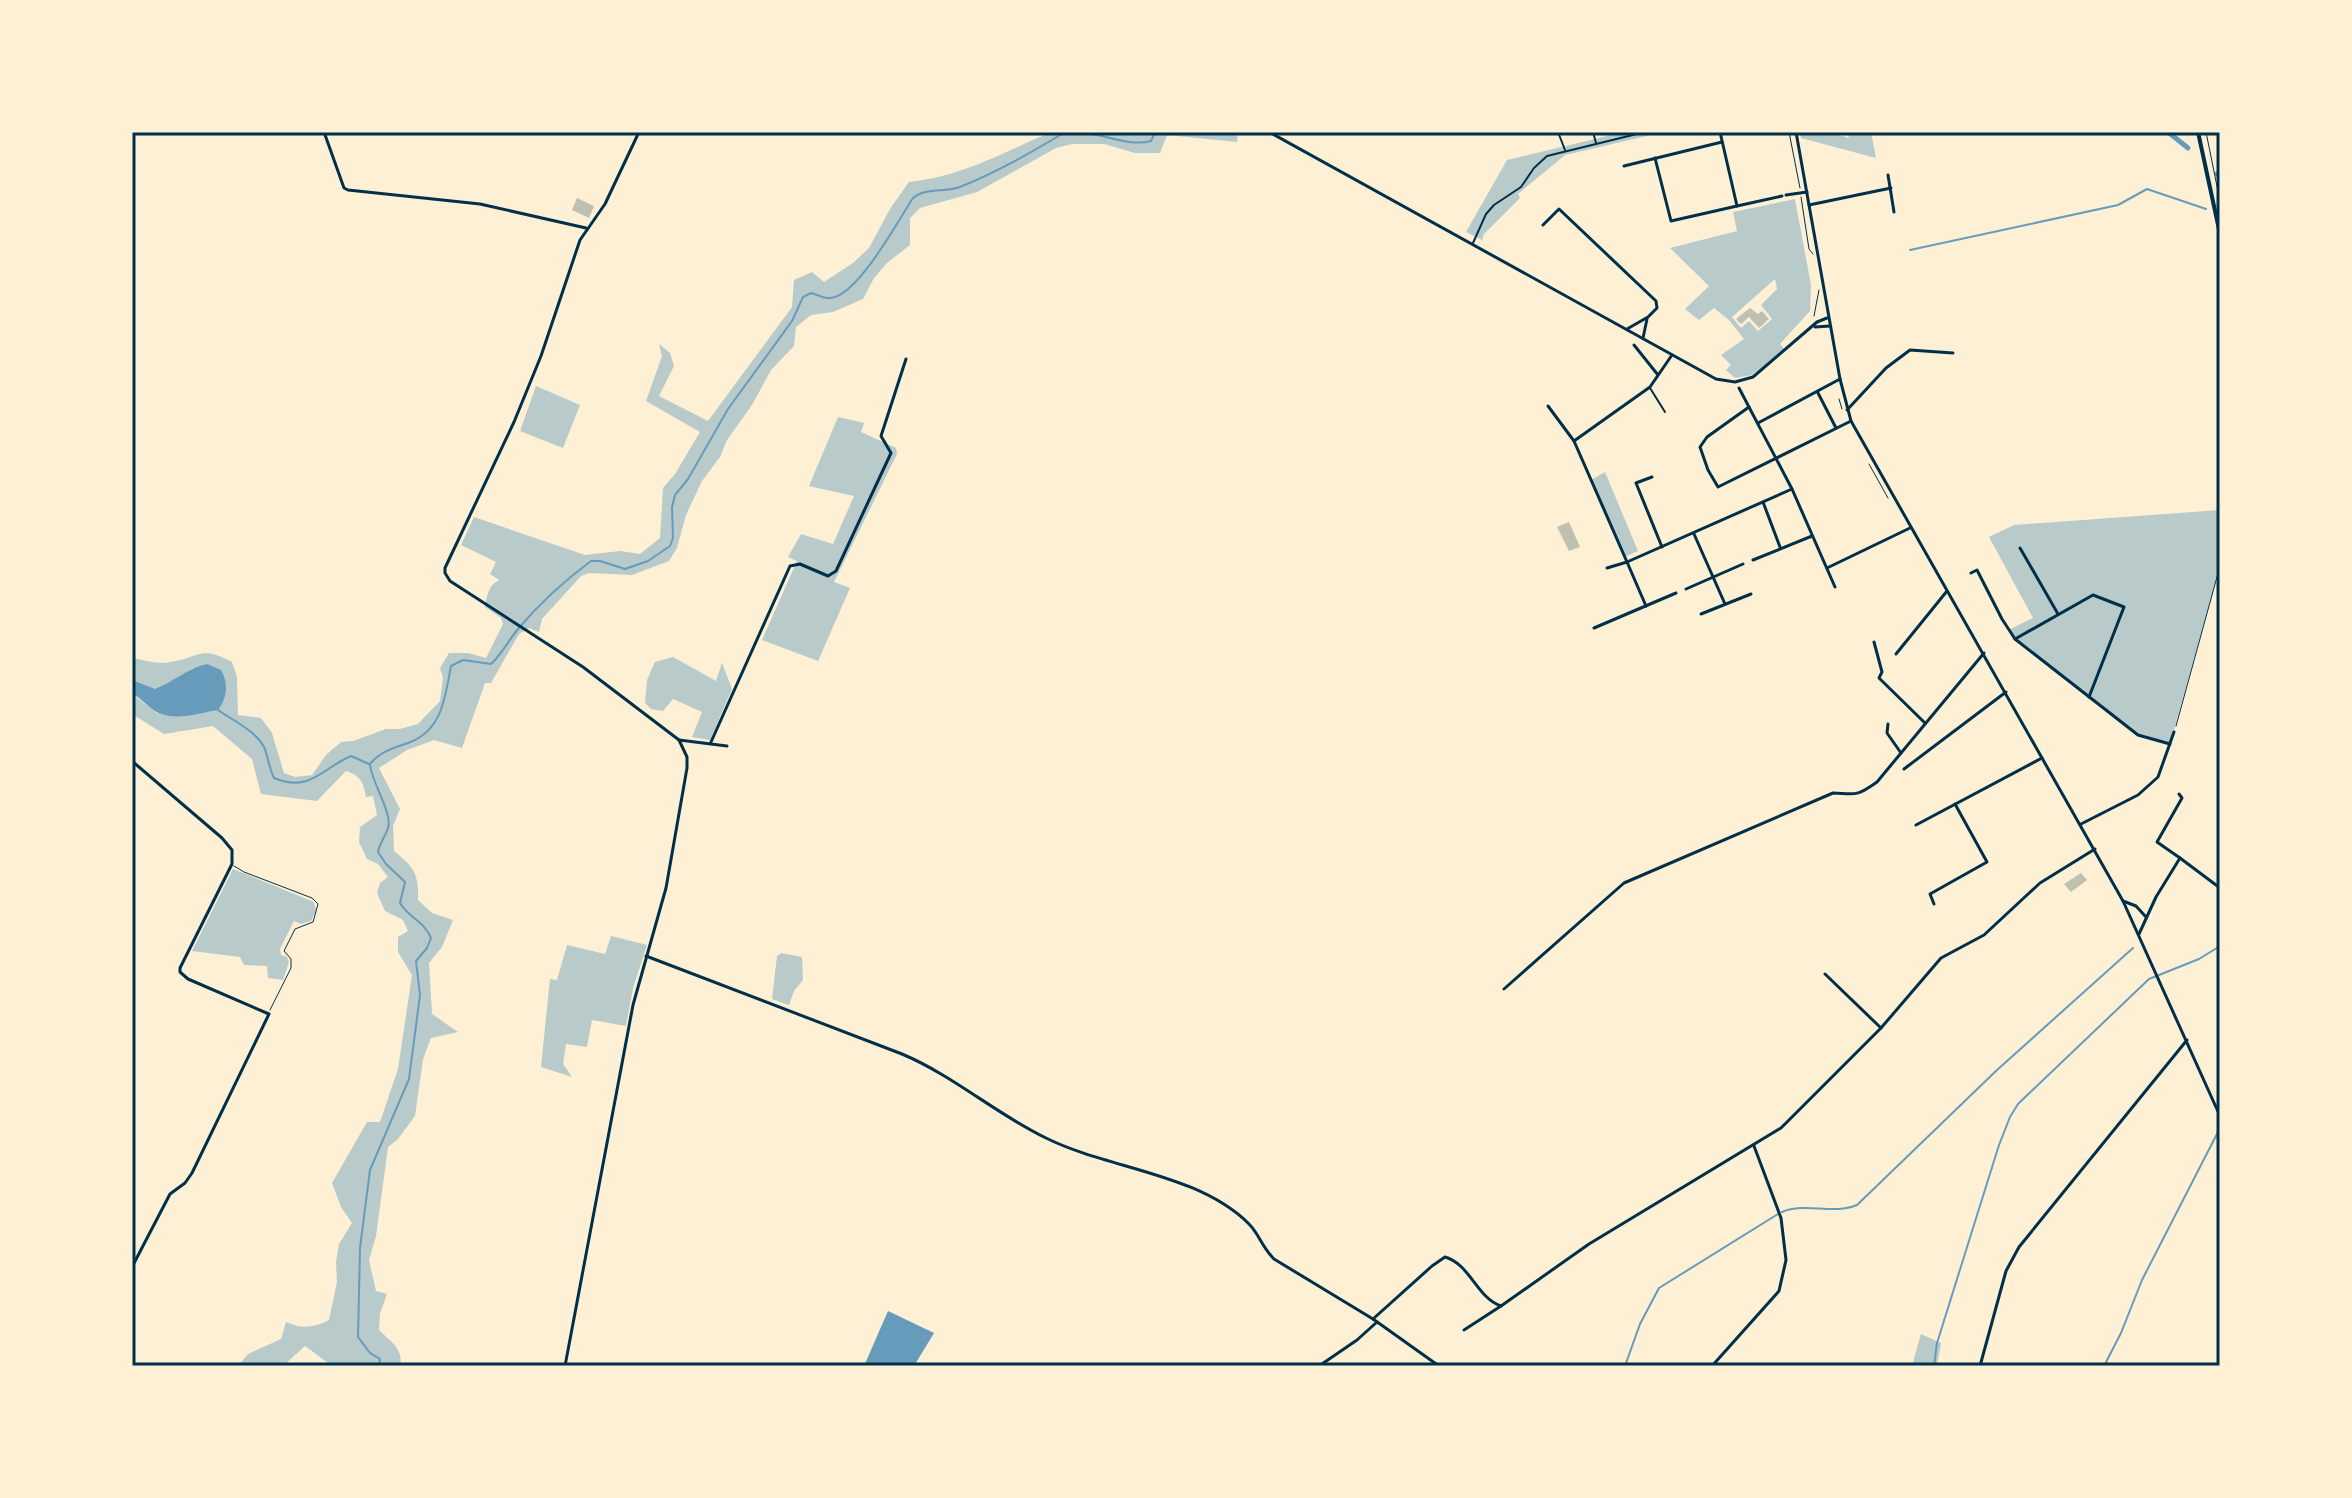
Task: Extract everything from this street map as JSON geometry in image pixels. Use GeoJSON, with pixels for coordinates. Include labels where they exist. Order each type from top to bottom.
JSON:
{"type":"FeatureCollection","features":[{"type":"Feature","properties":{"kind":"main road"},"geometry":{"type":"LineString","coordinates":[[2198,132],[2220,234]]}},
{"type":"Feature","properties":{"kind":"street"},"geometry":{"type":"LineString","coordinates":[[324,132],[344,188],[348,190],[480,204],[586,228]]}},
{"type":"Feature","properties":{"kind":"street"},"geometry":{"type":"LineString","coordinates":[[565,1366],[633,1005],[666,888],[687,757],[679,740],[583,667],[450,581],[445,568],[514,422],[586,228],[603,209],[639,132]]}},
{"type":"Feature","properties":{"kind":"street"},"geometry":{"type":"LineString","coordinates":[[1269,132],[1716,379],[1731,382],[1753,377],[1820,319],[1828,318]]}},
{"type":"Feature","properties":{"kind":"street"},"geometry":{"type":"LineString","coordinates":[[1558,132],[1565,151]]}},
{"type":"Feature","properties":{"kind":"street"},"geometry":{"type":"LineString","coordinates":[[1593,132],[1596,144]]}},
{"type":"Feature","properties":{"kind":"street"},"geometry":{"type":"LineString","coordinates":[[1473,243],[1483,219],[1494,205],[1521,187],[1547,156],[1645,132]]}},
{"type":"Feature","properties":{"kind":"street"},"geometry":{"type":"LineString","coordinates":[[1720,132],[1737,206]]}},
{"type":"Feature","properties":{"kind":"street"},"geometry":{"type":"LineString","coordinates":[[1796,132],[1828,318],[1851,421],[2123,901],[2220,1116]]}},
{"type":"Feature","properties":{"kind":"street"},"geometry":{"type":"LineString","coordinates":[[1624,166],[1722,142]]}},
{"type":"Feature","properties":{"kind":"street"},"geometry":{"type":"LineString","coordinates":[[1655,158],[1671,221],[1807,192]]}},
{"type":"Feature","properties":{"kind":"street"},"geometry":{"type":"LineString","coordinates":[[1888,175],[1894,212]]}},
{"type":"Feature","properties":{"kind":"street"},"geometry":{"type":"LineString","coordinates":[[1809,205],[1891,188]]}},
{"type":"Feature","properties":{"kind":"street"},"geometry":{"type":"LineString","coordinates":[[1543,225],[1559,209],[1656,301],[1657,308],[1648,317],[1627,329]]}},
{"type":"Feature","properties":{"kind":"street"},"geometry":{"type":"LineString","coordinates":[[1643,338],[1648,317]]}},
{"type":"Feature","properties":{"kind":"street"},"geometry":{"type":"LineString","coordinates":[[1811,329],[1830,326]]}},
{"type":"Feature","properties":{"kind":"street"},"geometry":{"type":"LineString","coordinates":[[1634,345],[1658,375]]}},
{"type":"Feature","properties":{"kind":"street"},"geometry":{"type":"LineString","coordinates":[[1847,410],[1886,368],[1910,350],[1953,353]]}},
{"type":"Feature","properties":{"kind":"street"},"geometry":{"type":"LineString","coordinates":[[1574,441],[1650,387],[1672,355]]}},
{"type":"Feature","properties":{"kind":"street"},"geometry":{"type":"LineString","coordinates":[[711,742],[790,566],[800,564],[828,576],[836,571],[891,453],[881,436],[906,359]]}},
{"type":"Feature","properties":{"kind":"street"},"geometry":{"type":"LineString","coordinates":[[1758,423],[1840,379]]}},
{"type":"Feature","properties":{"kind":"street"},"geometry":{"type":"LineString","coordinates":[[1650,387],[1665,412]]}},
{"type":"Feature","properties":{"kind":"street"},"geometry":{"type":"LineString","coordinates":[[1739,388],[1792,489],[1835,587]]}},
{"type":"Feature","properties":{"kind":"street"},"geometry":{"type":"LineString","coordinates":[[1817,391],[1836,428]]}},
{"type":"Feature","properties":{"kind":"street"},"geometry":{"type":"LineString","coordinates":[[1548,406],[1574,441],[1646,606]]}},
{"type":"Feature","properties":{"kind":"street"},"geometry":{"type":"LineString","coordinates":[[1749,407],[1707,437],[1700,447],[1718,487],[1851,421]]}},
{"type":"Feature","properties":{"kind":"street"},"geometry":{"type":"LineString","coordinates":[[1652,477],[1636,483],[1662,547]]}},
{"type":"Feature","properties":{"kind":"street"},"geometry":{"type":"LineString","coordinates":[[1607,568],[1694,534],[1792,489]]}},
{"type":"Feature","properties":{"kind":"street"},"geometry":{"type":"LineString","coordinates":[[1763,502],[1781,549]]}},
{"type":"Feature","properties":{"kind":"street"},"geometry":{"type":"LineString","coordinates":[[1827,568],[1910,528]]}},
{"type":"Feature","properties":{"kind":"street"},"geometry":{"type":"LineString","coordinates":[[1694,534],[1725,604]]}},
{"type":"Feature","properties":{"kind":"street"},"geometry":{"type":"LineString","coordinates":[[1753,560],[1812,536]]}},
{"type":"Feature","properties":{"kind":"street"},"geometry":{"type":"LineString","coordinates":[[2020,548],[2058,615]]}},
{"type":"Feature","properties":{"kind":"street"},"geometry":{"type":"LineString","coordinates":[[1686,589],[1743,564]]}},
{"type":"Feature","properties":{"kind":"street"},"geometry":{"type":"LineString","coordinates":[[1971,573],[1977,570],[2015,639],[2138,735],[2170,744]]}},
{"type":"Feature","properties":{"kind":"street"},"geometry":{"type":"LineString","coordinates":[[1896,654],[1947,591]]}},
{"type":"Feature","properties":{"kind":"street"},"geometry":{"type":"LineString","coordinates":[[1594,628],[1676,593]]}},
{"type":"Feature","properties":{"kind":"street"},"geometry":{"type":"LineString","coordinates":[[1701,614],[1751,594]]}},
{"type":"Feature","properties":{"kind":"street"},"geometry":{"type":"LineString","coordinates":[[2015,639],[2093,595],[2124,607],[2089,697]]}},
{"type":"Feature","properties":{"kind":"street"},"geometry":{"type":"LineString","coordinates":[[1874,642],[1882,672],[1879,678],[1925,723]]}},
{"type":"Feature","properties":{"kind":"street"},"geometry":{"type":"LineString","coordinates":[[1504,989],[1624,883],[1833,793],[1857,796],[1877,782],[1984,653]]}},
{"type":"Feature","properties":{"kind":"street"},"geometry":{"type":"LineString","coordinates":[[1904,769],[2006,692]]}},
{"type":"Feature","properties":{"kind":"street"},"geometry":{"type":"LineString","coordinates":[[1888,724],[1887,733],[1901,753]]}},
{"type":"Feature","properties":{"kind":"street"},"geometry":{"type":"LineString","coordinates":[[2081,824],[2148,787],[2158,777],[2174,732]]}},
{"type":"Feature","properties":{"kind":"street"},"geometry":{"type":"LineString","coordinates":[[679,740],[727,746]]}},
{"type":"Feature","properties":{"kind":"street"},"geometry":{"type":"LineString","coordinates":[[1916,825],[2042,758]]}},
{"type":"Feature","properties":{"kind":"street"},"geometry":{"type":"LineString","coordinates":[[132,761],[232,850],[232,864],[180,972],[188,979],[269,1014],[192,1173],[185,1183],[170,1194],[132,1267]]}},
{"type":"Feature","properties":{"kind":"street"},"geometry":{"type":"LineString","coordinates":[[2179,794],[2182,798],[2157,842],[2220,888]]}},
{"type":"Feature","properties":{"kind":"street"},"geometry":{"type":"LineString","coordinates":[[1934,904],[1930,894],[1987,862],[1955,804]]}},
{"type":"Feature","properties":{"kind":"street"},"geometry":{"type":"LineString","coordinates":[[1464,1330],[1589,1244],[1784,1125],[1881,1028],[1941,958],[1984,935],[2040,883],[2095,849]]}},
{"type":"Feature","properties":{"kind":"street"},"geometry":{"type":"LineString","coordinates":[[2139,934],[2180,858]]}},
{"type":"Feature","properties":{"kind":"street"},"geometry":{"type":"LineString","coordinates":[[2123,901],[2136,906],[2146,917]]}},
{"type":"Feature","properties":{"kind":"street"},"geometry":{"type":"LineString","coordinates":[[646,956],[910,1057],[940,1072],[1051,1141],[1183,1185],[1204,1195],[1249,1223],[1262,1247],[1274,1259],[1375,1320],[1439,1366]]}},
{"type":"Feature","properties":{"kind":"street"},"geometry":{"type":"LineString","coordinates":[[1825,974],[1881,1028]]}},
{"type":"Feature","properties":{"kind":"street"},"geometry":{"type":"LineString","coordinates":[[1980,1366],[2006,1271],[2019,1247],[2187,1040]]}},
{"type":"Feature","properties":{"kind":"street"},"geometry":{"type":"LineString","coordinates":[[1712,1366],[1779,1291],[1786,1260],[1781,1218],[1753,1145]]}},
{"type":"Feature","properties":{"kind":"street"},"geometry":{"type":"LineString","coordinates":[[1319,1366],[1357,1340],[1445,1257],[1458,1264],[1492,1302],[1501,1306]]}},
{"type":"Feature","properties":{"kind":"lane"},"geometry":{"type":"LineString","coordinates":[[2206,132],[2220,201]]}},
{"type":"Feature","properties":{"kind":"lane"},"geometry":{"type":"LineString","coordinates":[[232,864],[244,872],[312,898],[318,904],[313,922],[295,929],[284,951],[291,959],[291,968],[269,1014]]}},
{"type":"Feature","properties":{"kind":"path"},"geometry":{"type":"LineString","coordinates":[[1789,132],[1809,249],[1813,254]]}},
{"type":"Feature","properties":{"kind":"path"},"geometry":{"type":"LineString","coordinates":[[1813,319],[1819,288]]}},
{"type":"Feature","properties":{"kind":"path"},"geometry":{"type":"LineString","coordinates":[[2174,732],[2220,566]]}},
{"type":"Feature","properties":{"kind":"shaded area"},"geometry":{"type":"Polygon","coordinates":[[[1052,132],[1238,132],[1237,142],[1167,135],[1160,153],[1135,153],[1104,144],[1072,144],[1056,148],[977,192],[920,208],[910,218],[910,245],[887,263],[874,278],[863,299],[833,312],[811,315],[796,327],[794,346],[771,370],[752,405],[727,440],[720,457],[702,481],[686,515],[677,548],[669,561],[632,575],[589,573],[581,576],[542,619],[539,632],[529,628],[519,634],[491,683],[485,683],[462,748],[434,740],[407,750],[379,768],[400,809],[393,826],[394,851],[414,872],[418,900],[432,913],[453,920],[442,947],[429,963],[432,1014],[458,1032],[431,1038],[423,1059],[415,1116],[388,1147],[376,1236],[369,1260],[376,1291],[387,1294],[380,1313],[379,1330],[398,1350],[400,1366],[332,1366],[305,1346],[283,1366],[238,1366],[248,1354],[281,1339],[286,1322],[308,1327],[329,1320],[337,1282],[339,1244],[352,1223],[341,1207],[332,1183],[367,1122],[380,1122],[398,1069],[412,975],[398,952],[398,937],[408,931],[403,920],[385,911],[377,893],[380,883],[388,877],[378,864],[367,859],[359,842],[360,827],[377,815],[373,796],[366,797],[358,777],[346,771],[317,801],[261,794],[252,759],[213,726],[164,734],[132,714],[132,694],[157,713],[194,667],[155,690],[132,680],[132,658],[166,663],[207,653],[232,662],[237,677],[238,715],[261,718],[272,733],[284,773],[295,777],[312,775],[326,755],[341,742],[386,729],[418,724],[440,701],[443,678],[440,668],[449,653],[468,653],[486,658],[503,624],[501,618],[485,607],[490,588],[499,580],[490,574],[496,562],[461,545],[474,517],[585,555],[620,551],[640,554],[660,538],[663,488],[700,432],[646,401],[662,356],[659,344],[670,353],[674,366],[659,396],[708,421],[792,307],[794,280],[812,272],[824,282],[853,263],[869,248],[909,182],[966,169],[1052,132]]]}},
{"type":"Feature","properties":{"kind":"shaded area"},"geometry":{"type":"Polygon","coordinates":[[[1624,132],[1664,132],[1565,155],[1518,194],[1520,198],[1484,234],[1482,240],[1466,232],[1507,160],[1624,132]]]}},
{"type":"Feature","properties":{"kind":"shaded area"},"geometry":{"type":"Polygon","coordinates":[[[1800,132],[1832,132],[1848,138],[1851,132],[1871,132],[1876,158],[1801,138],[1800,132]]]}},
{"type":"Feature","properties":{"kind":"shaded area"},"geometry":{"type":"Polygon","coordinates":[[[1795,199],[1811,285],[1810,311],[1780,344],[1784,349],[1752,375],[1735,378],[1726,370],[1731,365],[1721,355],[1744,339],[1729,320],[1714,308],[1699,320],[1685,309],[1709,286],[1670,248],[1737,231],[1733,212],[1795,199]],[[1775,279],[1732,317],[1741,328],[1749,321],[1758,331],[1772,319],[1761,305],[1777,289],[1775,279]]]}},
{"type":"Feature","properties":{"kind":"shaded area"},"geometry":{"type":"Polygon","coordinates":[[[536,386],[580,405],[563,448],[520,431],[536,386]]]}},
{"type":"Feature","properties":{"kind":"shaded area"},"geometry":{"type":"Polygon","coordinates":[[[838,417],[864,423],[861,432],[896,448],[897,454],[834,582],[850,588],[818,661],[762,640],[797,561],[788,557],[801,534],[833,544],[854,496],[809,486],[838,417]]]}},
{"type":"Feature","properties":{"kind":"shaded area"},"geometry":{"type":"Polygon","coordinates":[[[1605,472],[1638,551],[1624,557],[1591,480],[1605,472]]]}},
{"type":"Feature","properties":{"kind":"shaded area"},"geometry":{"type":"Polygon","coordinates":[[[2220,510],[2220,566],[2170,744],[2138,735],[2015,639],[2008,630],[2033,618],[1989,537],[2014,525],[2220,510]]]}},
{"type":"Feature","properties":{"kind":"shaded area"},"geometry":{"type":"Polygon","coordinates":[[[673,657],[716,681],[722,663],[732,689],[710,740],[692,737],[702,712],[673,699],[663,711],[651,709],[645,703],[647,680],[655,662],[673,657]]]}},
{"type":"Feature","properties":{"kind":"shaded area"},"geometry":{"type":"Polygon","coordinates":[[[233,869],[314,902],[316,910],[311,921],[301,924],[294,921],[280,949],[281,955],[287,957],[289,962],[283,980],[268,978],[267,966],[244,965],[240,957],[192,951],[233,869]]]}},
{"type":"Feature","properties":{"kind":"shaded area"},"geometry":{"type":"Polygon","coordinates":[[[611,936],[647,945],[633,988],[626,1026],[592,1020],[587,1047],[566,1044],[563,1064],[572,1077],[541,1067],[550,979],[557,980],[567,945],[605,954],[611,936]]]}},
{"type":"Feature","properties":{"kind":"shaded area"},"geometry":{"type":"Polygon","coordinates":[[[781,953],[802,957],[803,980],[794,991],[789,1005],[772,999],[777,956],[781,953]]]}},
{"type":"Feature","properties":{"kind":"shaded area"},"geometry":{"type":"Polygon","coordinates":[[[1921,1334],[1941,1343],[1937,1366],[1912,1366],[1921,1334]]]}},
{"type":"Feature","properties":{"kind":"water"},"geometry":{"type":"Polygon","coordinates":[[[207,664],[221,670],[225,680],[225,696],[218,710],[188,716],[166,715],[132,694],[132,680],[155,689],[207,664]]]}},
{"type":"Feature","properties":{"kind":"water"},"geometry":{"type":"Polygon","coordinates":[[[888,1311],[934,1333],[914,1366],[864,1366],[888,1311]]]}},
{"type":"Feature","properties":{"kind":"building"},"geometry":{"type":"Polygon","coordinates":[[[577,198],[594,206],[589,218],[572,210],[577,198]]]}},
{"type":"Feature","properties":{"kind":"building"},"geometry":{"type":"Polygon","coordinates":[[[1750,308],[1758,314],[1762,311],[1769,319],[1759,328],[1749,317],[1741,324],[1736,319],[1750,308]]]}},
{"type":"Feature","properties":{"kind":"building"},"geometry":{"type":"Polygon","coordinates":[[[1569,522],[1580,547],[1569,551],[1557,527],[1569,522]]]}},
{"type":"Feature","properties":{"kind":"building"},"geometry":{"type":"Polygon","coordinates":[[[2081,873],[2087,880],[2071,892],[2064,884],[2081,873]]]}},
{"type":"Feature","properties":{"kind":"waterway"},"geometry":{"type":"LineString","coordinates":[[370,764],[382,753],[419,738],[435,722],[447,690],[451,666],[463,660],[491,664],[534,611],[591,561],[625,569],[648,561],[670,546],[675,495],[688,479],[728,409],[792,321],[803,297],[811,293],[831,298],[845,291],[867,268],[913,198],[974,181],[1065,132]]}},
{"type":"Feature","properties":{"kind":"waterway"},"geometry":{"type":"LineString","coordinates":[[1080,132],[1143,142],[1151,141],[1155,132]]}},
{"type":"Feature","properties":{"kind":"waterway"},"geometry":{"type":"LineString","coordinates":[[2168,132],[2188,148]]}},
{"type":"Feature","properties":{"kind":"waterway"},"geometry":{"type":"LineString","coordinates":[[1910,250],[2118,205],[2147,189],[2206,209]]}},
{"type":"Feature","properties":{"kind":"waterway"},"geometry":{"type":"LineString","coordinates":[[218,710],[260,741],[274,778],[286,782],[306,781],[351,756],[369,764]]}},
{"type":"Feature","properties":{"kind":"waterway"},"geometry":{"type":"LineString","coordinates":[[370,765],[389,822],[378,852],[405,882],[400,903],[431,938],[416,961],[420,995],[409,1079],[370,1170],[360,1248],[358,1337],[370,1353],[380,1359],[379,1366]]}},
{"type":"Feature","properties":{"kind":"waterway"},"geometry":{"type":"LineString","coordinates":[[1934,1366],[1937,1343],[1999,1145],[2018,1104],[2149,979],[2199,959],[2220,946]]}},
{"type":"Feature","properties":{"kind":"waterway"},"geometry":{"type":"LineString","coordinates":[[1782,1212],[1857,1205],[1997,1070],[2133,948]]}},
{"type":"Feature","properties":{"kind":"waterway"},"geometry":{"type":"LineString","coordinates":[[2104,1366],[2142,1280],[2220,1128]]}},
{"type":"Feature","properties":{"kind":"waterway"},"geometry":{"type":"LineString","coordinates":[[1625,1366],[1640,1324],[1659,1288],[1778,1214]]}}]}
